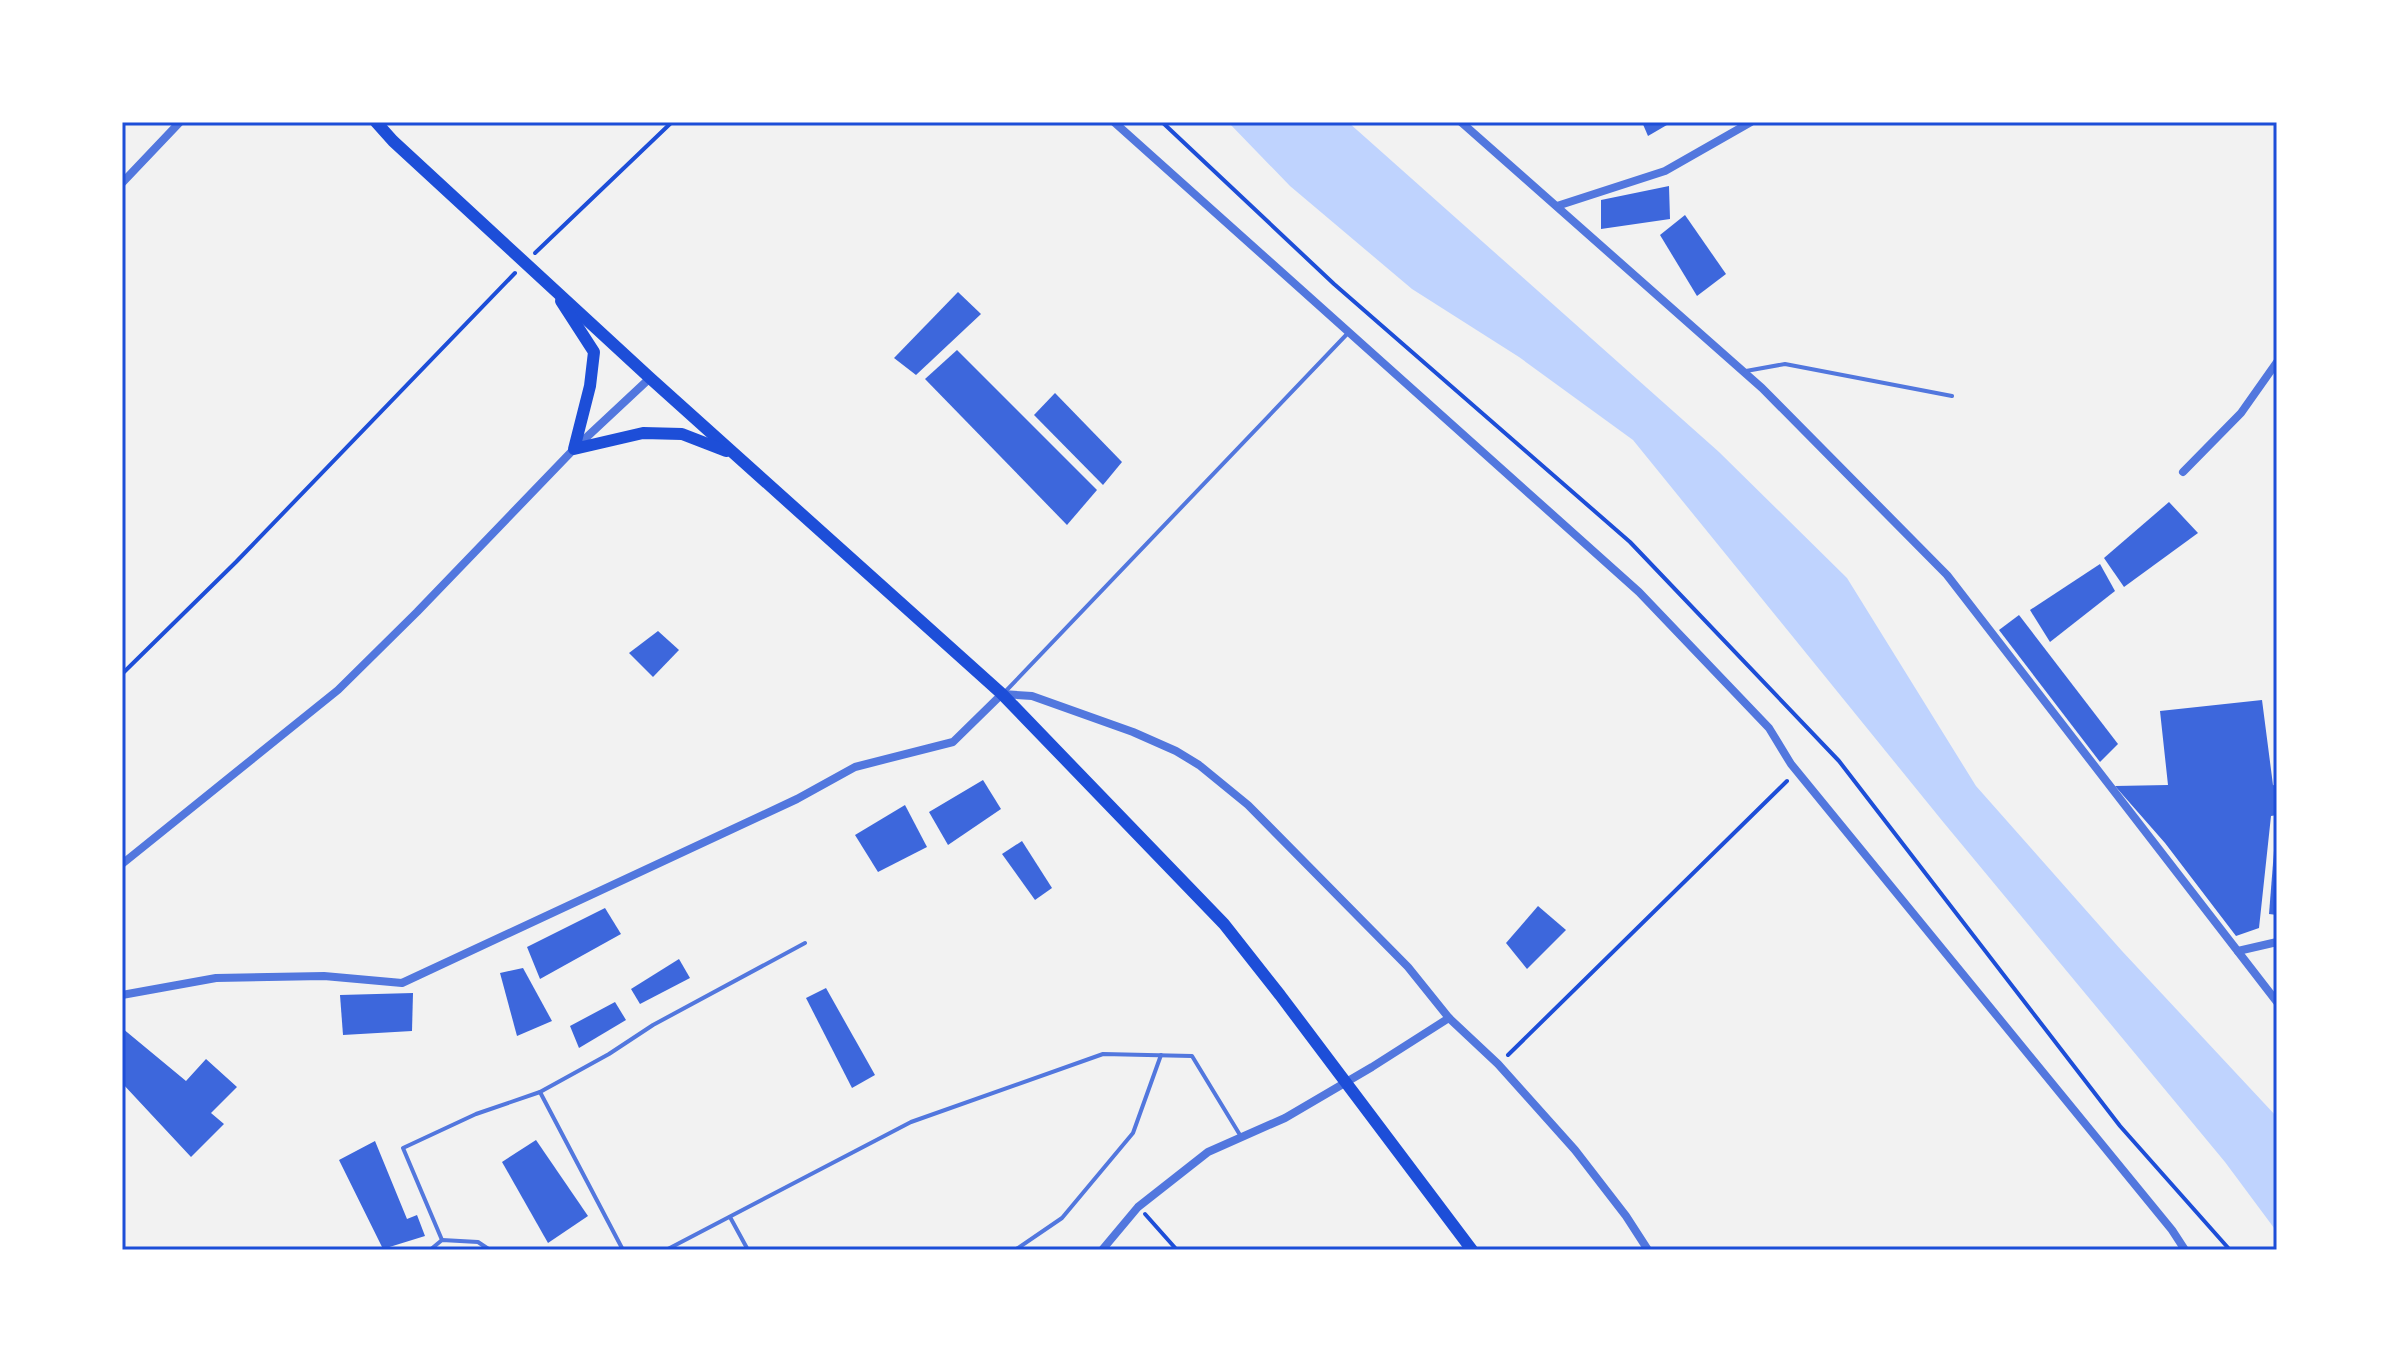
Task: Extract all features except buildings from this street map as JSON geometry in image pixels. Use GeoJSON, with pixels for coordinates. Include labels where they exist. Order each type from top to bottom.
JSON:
{"type":"FeatureCollection","features":[{"type":"Feature","properties":{"kind":"main road"},"geometry":{"type":"LineString","coordinates":[[376,122],[650,378],[1002,694],[1224,924],[1472,1250]]}},
{"type":"Feature","properties":{"kind":"main road"},"geometry":{"type":"LineString","coordinates":[[550,285],[594,352],[590,386],[574,449],[643,433],[682,434],[736,455]]}},
{"type":"Feature","properties":{"kind":"street"},"geometry":{"type":"LineString","coordinates":[[122,183],[180,122]]}},
{"type":"Feature","properties":{"kind":"street"},"geometry":{"type":"LineString","coordinates":[[1114,122],[1639,592],[1769,728],[1797,771],[2172,1230],[2185,1250]]}},
{"type":"Feature","properties":{"kind":"street"},"geometry":{"type":"LineString","coordinates":[[1461,122],[1744,372],[1947,575],[2277,1002]]}},
{"type":"Feature","properties":{"kind":"street"},"geometry":{"type":"LineString","coordinates":[[1557,206],[1665,171],[1751,122]]}},
{"type":"Feature","properties":{"kind":"street"},"geometry":{"type":"LineString","coordinates":[[2183,472],[2241,413],[2277,362]]}},
{"type":"Feature","properties":{"kind":"street"},"geometry":{"type":"LineString","coordinates":[[122,864],[338,690],[574,449],[650,378]]}},
{"type":"Feature","properties":{"kind":"street"},"geometry":{"type":"LineString","coordinates":[[122,995],[216,978],[324,976],[402,983],[797,799],[855,767],[953,742],[1002,694],[1032,696],[1101,719],[1176,751],[1199,765],[1269,825],[1408,967],[1449,1018],[1498,1064],[1575,1150],[1648,1250]]}},
{"type":"Feature","properties":{"kind":"street"},"geometry":{"type":"LineString","coordinates":[[2238,951],[2277,942]]}},
{"type":"Feature","properties":{"kind":"street"},"geometry":{"type":"LineString","coordinates":[[1102,1250],[1138,1207],[1208,1152],[1285,1118],[1449,1018]]}},
{"type":"Feature","properties":{"kind":"lane"},"geometry":{"type":"LineString","coordinates":[[1002,694],[1350,331]]}},
{"type":"Feature","properties":{"kind":"lane"},"geometry":{"type":"LineString","coordinates":[[1744,372],[1785,364],[1952,396]]}},
{"type":"Feature","properties":{"kind":"lane"},"geometry":{"type":"LineString","coordinates":[[442,1240],[403,1148],[476,1114],[540,1092],[609,1054],[653,1025],[805,943]]}},
{"type":"Feature","properties":{"kind":"lane"},"geometry":{"type":"LineString","coordinates":[[666,1250],[911,1122],[1103,1054],[1192,1056],[1241,1138]]}},
{"type":"Feature","properties":{"kind":"lane"},"geometry":{"type":"LineString","coordinates":[[1015,1250],[1062,1218],[1133,1133],[1161,1055]]}},
{"type":"Feature","properties":{"kind":"lane"},"geometry":{"type":"LineString","coordinates":[[540,1092],[623,1250]]}},
{"type":"Feature","properties":{"kind":"lane"},"geometry":{"type":"LineString","coordinates":[[730,1217],[748,1250]]}},
{"type":"Feature","properties":{"kind":"lane"},"geometry":{"type":"LineString","coordinates":[[430,1250],[442,1240],[478,1242],[490,1250]]}},
{"type":"Feature","properties":{"kind":"path"},"geometry":{"type":"LineString","coordinates":[[122,674],[236,562],[526,262],[672,122]]}},
{"type":"Feature","properties":{"kind":"path"},"geometry":{"type":"LineString","coordinates":[[1498,1064],[1797,771]]}},
{"type":"Feature","properties":{"kind":"path"},"geometry":{"type":"LineString","coordinates":[[1138,1207],[1177,1250]]}},
{"type":"Feature","properties":{"kind":"water"},"geometry":{"type":"Polygon","coordinates":[[[1228,122],[1348,122],[1719,452],[1847,578],[1976,786],[2122,951],[2277,1117],[2277,1232],[2225,1162],[1633,440],[1519,357],[1412,289],[1290,186],[1228,122]]]}}]}
